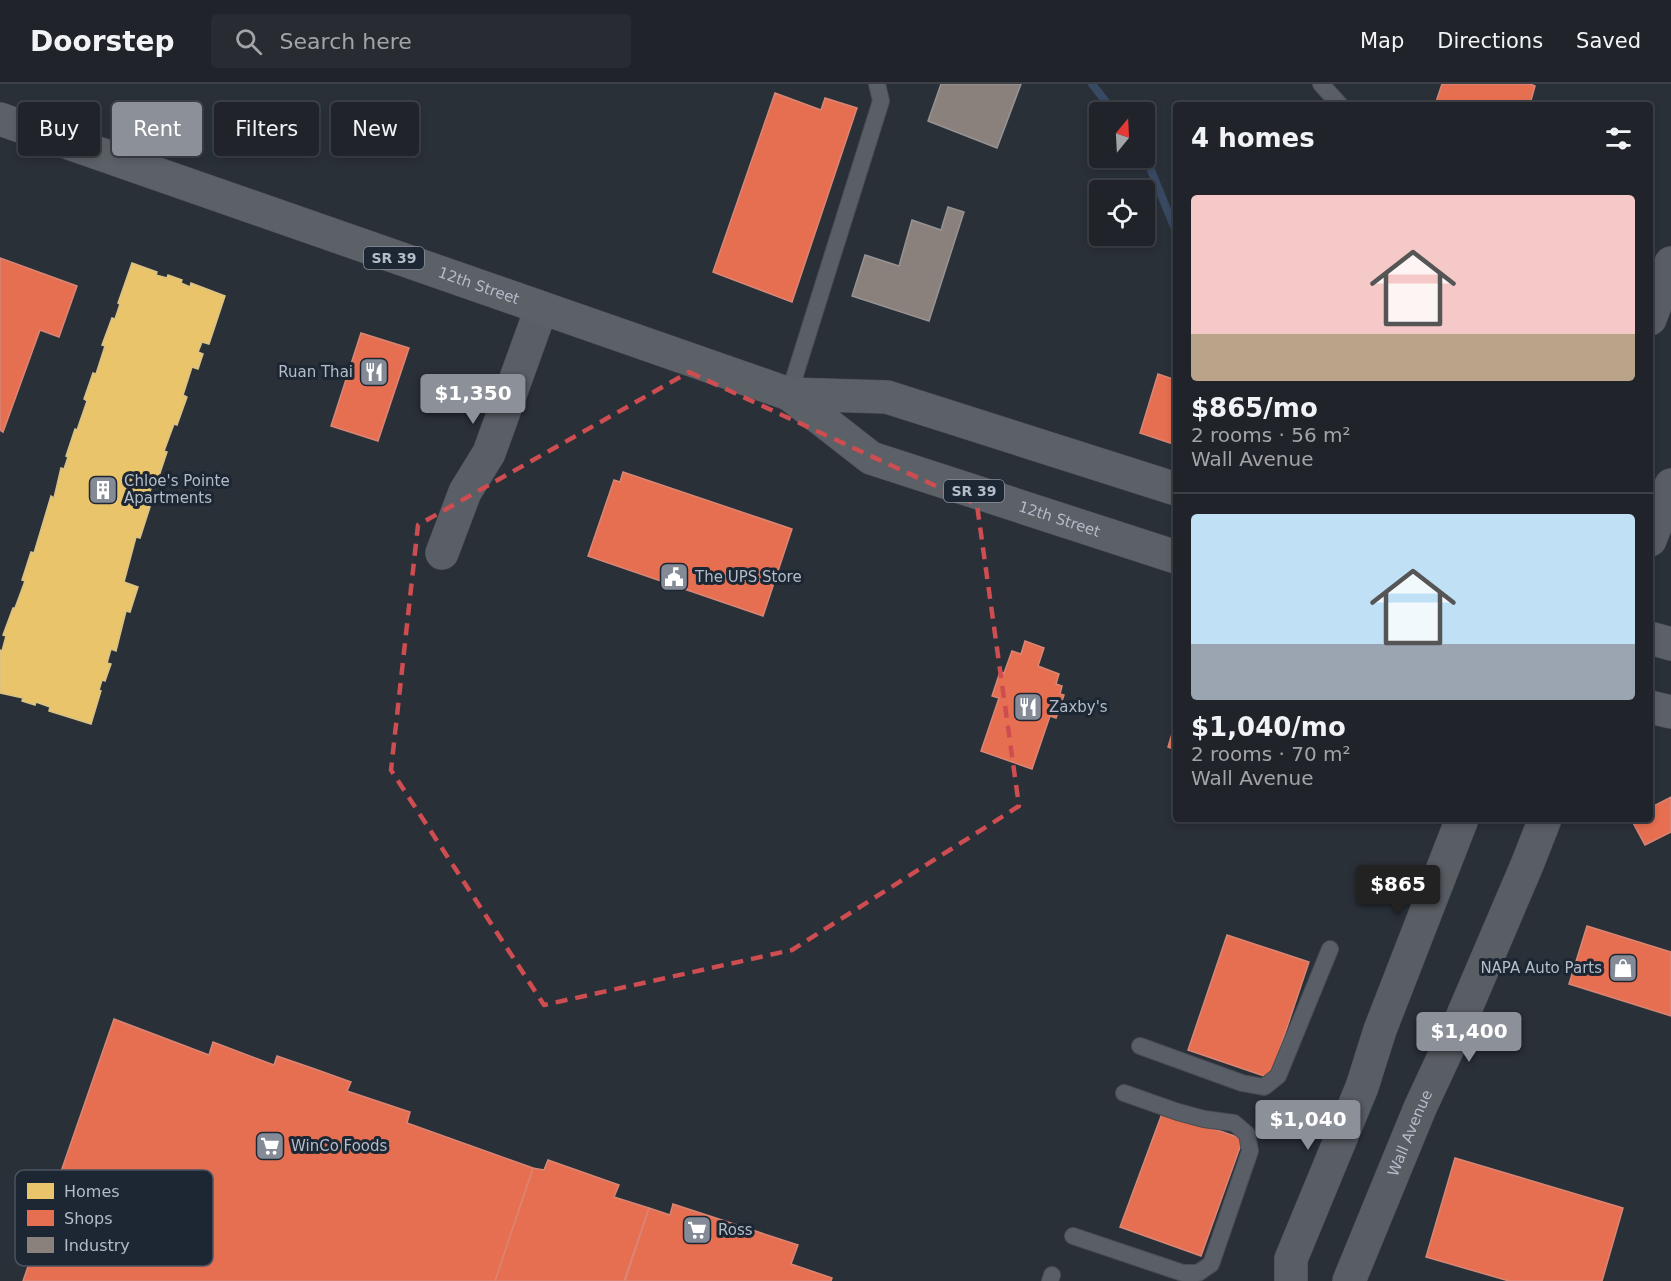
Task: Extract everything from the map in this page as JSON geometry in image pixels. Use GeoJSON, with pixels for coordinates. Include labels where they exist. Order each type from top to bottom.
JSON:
{"type":"FeatureCollection","features":[{"type":"Feature","properties":{"kind":"main road","name":"12th Street"},"geometry":{"type":"LineString","coordinates":[[0,119],[789,394],[887,397],[1173,488]]}},
{"type":"Feature","properties":{"kind":"main road"},"geometry":{"type":"LineString","coordinates":[[1653,304],[1671,263]]}},
{"type":"Feature","properties":{"kind":"main road","name":"12th Street"},"geometry":{"type":"LineString","coordinates":[[789,394],[871,458],[1173,556]]}},
{"type":"Feature","properties":{"kind":"main road"},"geometry":{"type":"LineString","coordinates":[[1653,532],[1671,484]]}},
{"type":"Feature","properties":{"kind":"main road"},"geometry":{"type":"LineString","coordinates":[[1653,639],[1671,644]]}},
{"type":"Feature","properties":{"kind":"main road"},"geometry":{"type":"LineString","coordinates":[[1653,708],[1671,712]]}},
{"type":"Feature","properties":{"kind":"main road"},"geometry":{"type":"LineString","coordinates":[[1291,1281],[1291,1259],[1362,1088],[1380,1030],[1461,822]]}},
{"type":"Feature","properties":{"kind":"main road","name":"Wall Avenue"},"geometry":{"type":"LineString","coordinates":[[1349,1281],[1420,1107],[1460,1022],[1544,822]]}},
{"type":"Feature","properties":{"kind":"street"},"geometry":{"type":"LineString","coordinates":[[442,553],[465,492],[489,453],[541,309]]}},
{"type":"Feature","properties":{"kind":"lane"},"geometry":{"type":"LineString","coordinates":[[789,394],[881,101],[877,84]]}},
{"type":"Feature","properties":{"kind":"lane"},"geometry":{"type":"LineString","coordinates":[[1321,84],[1337,102]]}},
{"type":"Feature","properties":{"kind":"lane"},"geometry":{"type":"LineString","coordinates":[[1140,1046],[1242,1083],[1264,1087],[1278,1076],[1330,949]]}},
{"type":"Feature","properties":{"kind":"lane"},"geometry":{"type":"LineString","coordinates":[[1073,1236],[1183,1273],[1198,1273],[1211,1264],[1250,1151],[1247,1134],[1234,1123],[1204,1119],[1178,1112],[1124,1093]]}},
{"type":"Feature","properties":{"kind":"highlighted area"},"geometry":{"type":"Polygon","coordinates":[[[689,372],[977,505],[1019,806],[792,950],[544,1005],[391,770],[418,525],[689,372]]]}},
{"type":"Feature","properties":{"kind":"building: Homes","name":"Chloe's Pointe Apartments"},"geometry":{"type":"Polygon","coordinates":[[[132,263],[157,272],[156,275],[167,278],[168,275],[182,280],[181,283],[190,287],[191,283],[225,296],[209,344],[202,342],[198,352],[203,354],[198,369],[192,367],[183,395],[187,397],[164,451],[167,452],[158,479],[155,478],[145,505],[150,507],[140,538],[136,537],[124,582],[138,587],[130,612],[126,611],[116,651],[111,649],[107,663],[111,664],[105,681],[102,680],[91,724],[49,711],[50,707],[36,702],[35,705],[22,701],[23,698],[0,693],[0,650],[2,651],[6,636],[3,635],[25,581],[22,580],[31,552],[34,553],[51,496],[54,498],[61,468],[64,469],[75,429],[77,430],[87,401],[84,399],[93,373],[96,374],[105,346],[102,345],[112,318],[115,319],[132,263]]]}},
{"type":"Feature","properties":{"kind":"building: Shops"},"geometry":{"type":"Polygon","coordinates":[[[1442,84],[1530,84],[1535,86],[1531,102],[1436,102],[1442,84]]]}},
{"type":"Feature","properties":{"kind":"building: Shops"},"geometry":{"type":"Polygon","coordinates":[[[775,93],[821,110],[825,98],[857,108],[792,302],[713,272],[775,93]]]}},
{"type":"Feature","properties":{"kind":"building: Shops"},"geometry":{"type":"Polygon","coordinates":[[[0,258],[77,286],[59,337],[40,330],[3,432],[0,430],[0,258]]]}},
{"type":"Feature","properties":{"kind":"building: Shops","name":"Ruan Thai"},"geometry":{"type":"Polygon","coordinates":[[[361,333],[409,348],[378,441],[331,426],[361,333]]]}},
{"type":"Feature","properties":{"kind":"building: Shops"},"geometry":{"type":"Polygon","coordinates":[[[1158,374],[1173,379],[1173,444],[1140,433],[1158,374]]]}},
{"type":"Feature","properties":{"kind":"building: Shops"},"geometry":{"type":"Polygon","coordinates":[[[623,472],[792,529],[763,616],[588,556],[614,480],[620,482],[623,472]]]}},
{"type":"Feature","properties":{"kind":"building: Shops","name":"Zaxby's"},"geometry":{"type":"Polygon","coordinates":[[[1025,641],[1044,648],[1038,666],[1059,674],[1056,684],[1062,686],[1060,694],[1064,695],[1056,718],[1050,716],[1032,769],[981,751],[999,698],[992,696],[1000,672],[1004,673],[1012,651],[1021,654],[1025,641]]]}},
{"type":"Feature","properties":{"kind":"building: Shops"},"geometry":{"type":"Polygon","coordinates":[[[1173,730],[1173,749],[1168,747],[1173,730]]]}},
{"type":"Feature","properties":{"kind":"building: Shops"},"geometry":{"type":"Polygon","coordinates":[[[1671,797],[1671,832],[1645,845],[1633,822],[1653,822],[1653,806],[1671,797]]]}},
{"type":"Feature","properties":{"kind":"building: Shops","name":"NAPA Auto Parts"},"geometry":{"type":"Polygon","coordinates":[[[1587,926],[1671,952],[1671,1016],[1569,984],[1587,926]]]}},
{"type":"Feature","properties":{"kind":"building: Shops"},"geometry":{"type":"Polygon","coordinates":[[[1227,935],[1309,962],[1270,1078],[1188,1050],[1227,935]]]}},
{"type":"Feature","properties":{"kind":"building: Shops","name":"WinCo Foods"},"geometry":{"type":"Polygon","coordinates":[[[114,1019],[209,1055],[213,1042],[274,1065],[277,1056],[312,1068],[351,1082],[347,1091],[410,1112],[407,1123],[533,1168],[495,1281],[23,1281],[28,1266],[213,1266],[213,1170],[62,1170],[114,1019]]]}},
{"type":"Feature","properties":{"kind":"building: Shops"},"geometry":{"type":"Polygon","coordinates":[[[1163,1111],[1243,1139],[1201,1256],[1120,1227],[1163,1111]]]}},
{"type":"Feature","properties":{"kind":"building: Shops"},"geometry":{"type":"Polygon","coordinates":[[[1455,1158],[1623,1208],[1602,1281],[1509,1281],[1426,1257],[1455,1158]]]}},
{"type":"Feature","properties":{"kind":"building: Shops"},"geometry":{"type":"Polygon","coordinates":[[[548,1160],[619,1185],[614,1197],[649,1208],[624,1281],[495,1281],[533,1168],[544,1170],[548,1160]]]}},
{"type":"Feature","properties":{"kind":"building: Shops","name":"Ross"},"geometry":{"type":"Polygon","coordinates":[[[673,1204],[798,1245],[791,1264],[832,1278],[831,1281],[625,1281],[649,1208],[670,1215],[673,1204]]]}},
{"type":"Feature","properties":{"kind":"building: Industry"},"geometry":{"type":"Polygon","coordinates":[[[941,84],[1021,84],[997,148],[928,121],[941,84]]]}},
{"type":"Feature","properties":{"kind":"building: Industry"},"geometry":{"type":"Polygon","coordinates":[[[948,207],[964,212],[929,321],[852,296],[865,255],[899,266],[912,220],[941,230],[948,207]]]}},
{"type":"Feature","properties":{"kind":"waterway"},"geometry":{"type":"LineString","coordinates":[[1092,84],[1106,102]]}},
{"type":"Feature","properties":{"kind":"waterway"},"geometry":{"type":"LineString","coordinates":[[1150,168],[1173,224]]}},
{"type":"Feature","properties":{"kind":"place","name":"Ruan Thai"},"geometry":{"type":"Point","coordinates":[374,372]}},
{"type":"Feature","properties":{"kind":"place","name":"Chloe's Pointe Apartments"},"geometry":{"type":"Point","coordinates":[103,490]}},
{"type":"Feature","properties":{"kind":"place","name":"The UPS Store"},"geometry":{"type":"Point","coordinates":[674,577]}},
{"type":"Feature","properties":{"kind":"place","name":"Zaxby's"},"geometry":{"type":"Point","coordinates":[1028,707]}},
{"type":"Feature","properties":{"kind":"place","name":"NAPA Auto Parts"},"geometry":{"type":"Point","coordinates":[1623,968]}},
{"type":"Feature","properties":{"kind":"place","name":"WinCo Foods"},"geometry":{"type":"Point","coordinates":[270,1146]}},
{"type":"Feature","properties":{"kind":"place","name":"Ross"},"geometry":{"type":"Point","coordinates":[697,1230]}}]}
